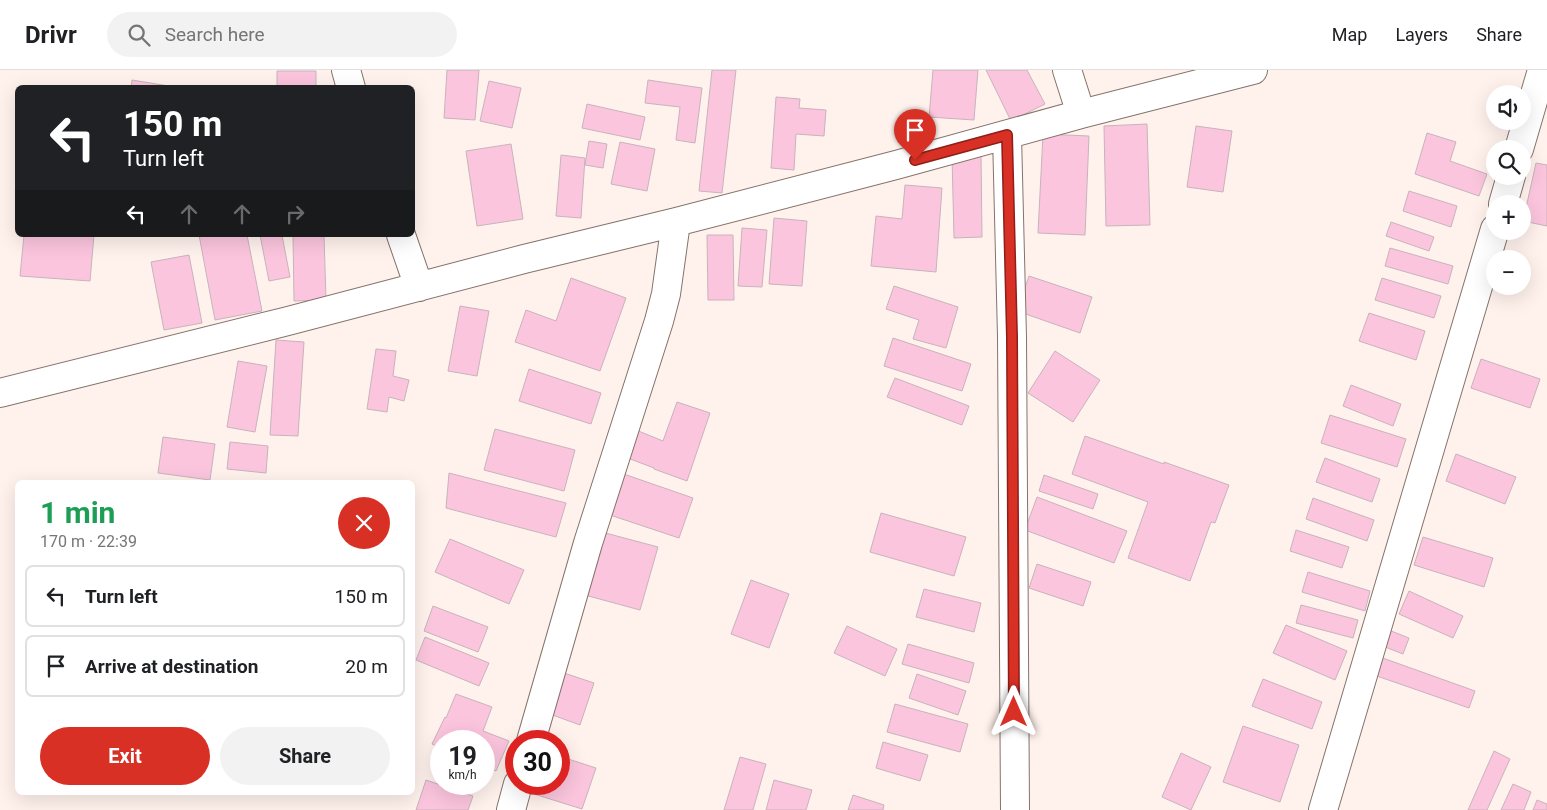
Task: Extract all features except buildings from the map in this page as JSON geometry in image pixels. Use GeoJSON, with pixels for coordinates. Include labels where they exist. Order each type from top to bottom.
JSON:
{"type":"FeatureCollection","features":[{"type":"Feature","properties":{"kind":"street"},"geometry":{"type":"LineString","coordinates":[[346,70],[351,85]]}},
{"type":"Feature","properties":{"kind":"street"},"geometry":{"type":"LineString","coordinates":[[1067,70],[1081,114]]}},
{"type":"Feature","properties":{"kind":"street"},"geometry":{"type":"LineString","coordinates":[[0,393],[676,222],[1254,70]]}},
{"type":"Feature","properties":{"kind":"street"},"geometry":{"type":"LineString","coordinates":[[1522,140],[1542,70]]}},
{"type":"Feature","properties":{"kind":"street"},"geometry":{"type":"LineString","coordinates":[[1007,135],[1012,337],[1015,810]]}},
{"type":"Feature","properties":{"kind":"street"},"geometry":{"type":"LineString","coordinates":[[534,730],[588,543],[659,321],[666,294],[676,222]]}},
{"type":"Feature","properties":{"kind":"street"},"geometry":{"type":"LineString","coordinates":[[402,237],[419,287]]}},
{"type":"Feature","properties":{"kind":"street"},"geometry":{"type":"LineString","coordinates":[[1323,810],[1492,240]]}},
{"type":"Feature","properties":{"kind":"street"},"geometry":{"type":"LineString","coordinates":[[511,810],[515,795]]}},
{"type":"Feature","properties":{"kind":"route"},"geometry":{"type":"LineString","coordinates":[[915,160],[1007,135],[1012,337],[1014,712]]}}]}
